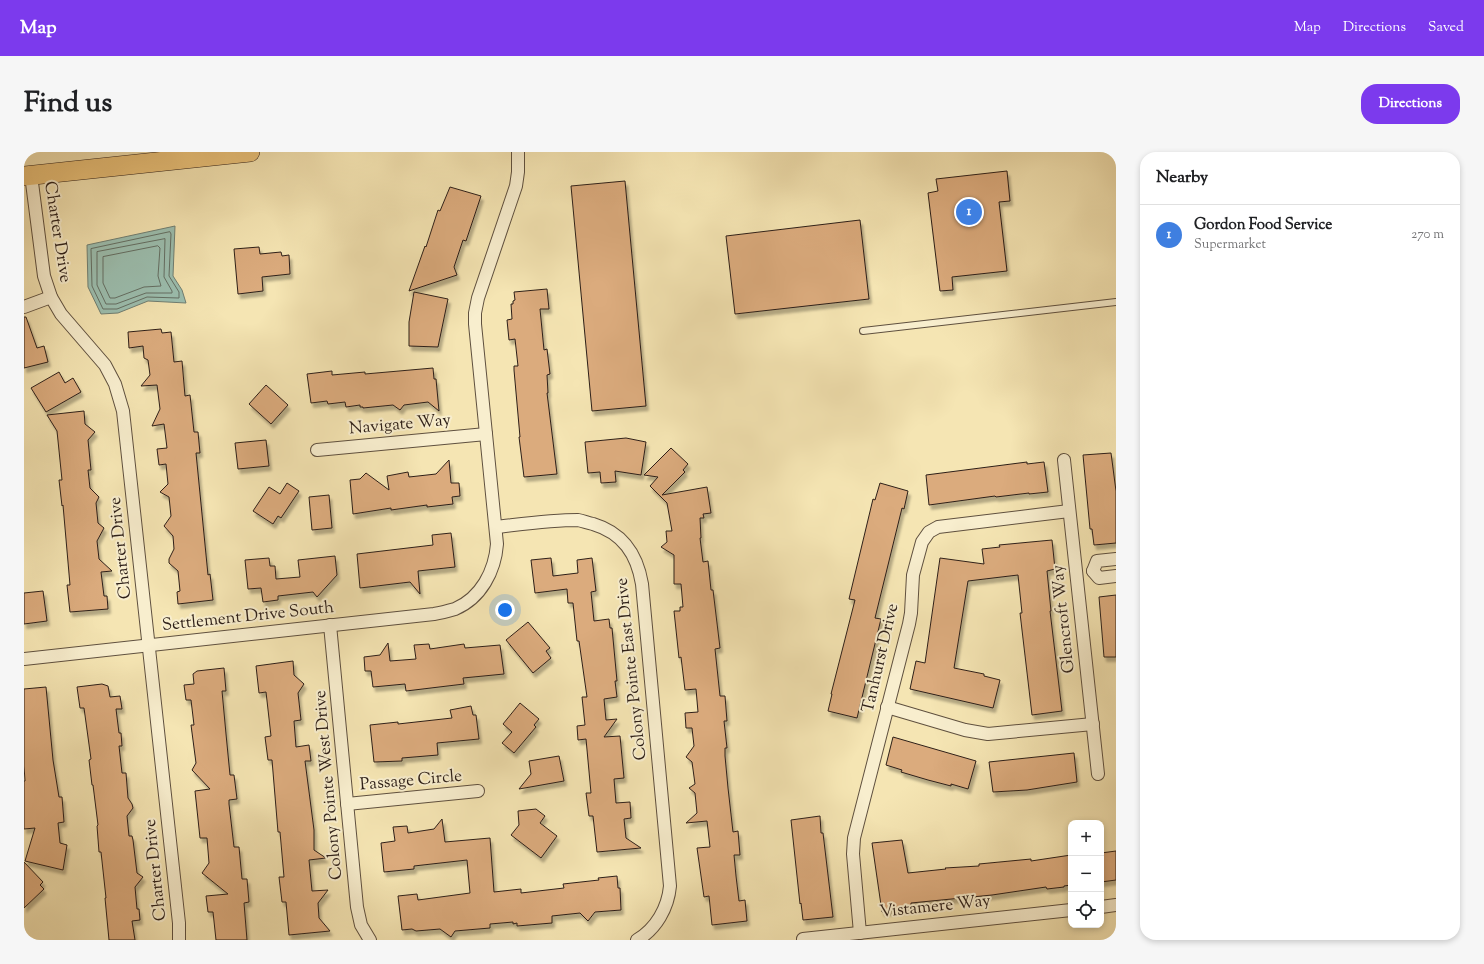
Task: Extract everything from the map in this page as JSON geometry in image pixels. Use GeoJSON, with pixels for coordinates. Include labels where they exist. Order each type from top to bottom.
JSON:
{"type":"FeatureCollection","features":[{"type":"Feature","properties":{"kind":"main road"},"geometry":{"type":"LineString","coordinates":[[28,175],[250,152]]}},
{"type":"Feature","properties":{"kind":"street"},"geometry":{"type":"LineString","coordinates":[[496,527],[475,313],[478,298],[516,186],[518,152]]}},
{"type":"Feature","properties":{"kind":"street","name":"Charter Drive"},"geometry":{"type":"LineString","coordinates":[[28,175],[44,276],[51,297],[61,314],[105,365],[120,397],[124,417],[179,923],[179,940]]}},
{"type":"Feature","properties":{"kind":"street"},"geometry":{"type":"LineString","coordinates":[[24,307],[51,297]]}},
{"type":"Feature","properties":{"kind":"street","name":"Navigate Way"},"geometry":{"type":"LineString","coordinates":[[317,450],[486,434]]}},
{"type":"Feature","properties":{"kind":"street","name":"Glencroft Way"},"geometry":{"type":"LineString","coordinates":[[1064,460],[1098,774]]}},
{"type":"Feature","properties":{"kind":"street","name":"Tanhurst Drive"},"geometry":{"type":"LineString","coordinates":[[860,933],[853,854],[854,838],[911,612],[913,575],[922,542],[929,532],[938,527],[1069,511]]}},
{"type":"Feature","properties":{"kind":"street","name":"Colony Pointe East Drive"},"geometry":{"type":"LineString","coordinates":[[496,527],[566,520],[583,521],[605,528],[619,538],[630,550],[637,564],[644,600],[669,890],[666,904],[654,926],[636,940]]}},
{"type":"Feature","properties":{"kind":"street","name":"Settlement Drive South"},"geometry":{"type":"LineString","coordinates":[[24,659],[434,614],[455,609],[468,601],[487,579],[493,565],[497,544],[496,527]]}},
{"type":"Feature","properties":{"kind":"street"},"geometry":{"type":"LineString","coordinates":[[1093,571],[1097,561],[1116,559]]}},
{"type":"Feature","properties":{"kind":"street"},"geometry":{"type":"LineString","coordinates":[[1076,573],[1093,571]]}},
{"type":"Feature","properties":{"kind":"street"},"geometry":{"type":"LineString","coordinates":[[1093,571],[1099,578],[1116,576]]}},
{"type":"Feature","properties":{"kind":"street","name":"Colony Pointe West Drive"},"geometry":{"type":"LineString","coordinates":[[330,625],[357,907],[361,925],[370,940]]}},
{"type":"Feature","properties":{"kind":"street"},"geometry":{"type":"LineString","coordinates":[[887,707],[965,730],[988,734],[1093,724]]}},
{"type":"Feature","properties":{"kind":"street","name":"Passage Circle"},"geometry":{"type":"LineString","coordinates":[[347,804],[478,791]]}},
{"type":"Feature","properties":{"kind":"street"},"geometry":{"type":"LineString","coordinates":[[1104,907],[1116,905]]}},
{"type":"Feature","properties":{"kind":"street","name":"Vistamere Way"},"geometry":{"type":"LineString","coordinates":[[803,939],[1068,910]]}},
{"type":"Feature","properties":{"kind":"lane"},"geometry":{"type":"LineString","coordinates":[[863,331],[1116,302]]}},
{"type":"Feature","properties":{"kind":"water"},"geometry":{"type":"Polygon","coordinates":[[[175,226],[173,276],[182,290],[186,303],[148,301],[118,313],[101,314],[88,287],[87,245],[175,226]]]}},
{"type":"Feature","properties":{"kind":"building"},"geometry":{"type":"Polygon","coordinates":[[[1007,171],[1010,201],[999,202],[1007,271],[952,277],[953,290],[940,291],[928,193],[938,191],[936,179],[1007,171]]]}},
{"type":"Feature","properties":{"kind":"building"},"geometry":{"type":"Polygon","coordinates":[[[625,181],[646,406],[592,411],[571,186],[625,181]]]}},
{"type":"Feature","properties":{"kind":"building"},"geometry":{"type":"Polygon","coordinates":[[[450,187],[481,196],[466,241],[463,240],[454,267],[457,275],[409,291],[438,210],[440,211],[450,187]]]}},
{"type":"Feature","properties":{"kind":"building"},"geometry":{"type":"Polygon","coordinates":[[[860,220],[869,299],[735,314],[726,236],[860,220]]]}},
{"type":"Feature","properties":{"kind":"building"},"geometry":{"type":"Polygon","coordinates":[[[259,247],[260,254],[281,252],[282,256],[289,255],[290,274],[262,277],[263,291],[238,294],[234,249],[259,247]]]}},
{"type":"Feature","properties":{"kind":"building"},"geometry":{"type":"Polygon","coordinates":[[[547,289],[549,309],[540,309],[544,350],[547,349],[550,374],[547,375],[547,393],[557,474],[524,477],[519,437],[514,370],[514,366],[518,366],[515,339],[509,340],[507,320],[512,319],[511,304],[513,304],[513,301],[515,300],[514,292],[547,289]]]}},
{"type":"Feature","properties":{"kind":"building"},"geometry":{"type":"Polygon","coordinates":[[[414,292],[448,299],[438,347],[409,346],[409,322],[414,292]]]}},
{"type":"Feature","properties":{"kind":"building"},"geometry":{"type":"Polygon","coordinates":[[[24,317],[26,317],[37,348],[44,346],[48,362],[24,368],[24,317]]]}},
{"type":"Feature","properties":{"kind":"building"},"geometry":{"type":"Polygon","coordinates":[[[161,329],[162,333],[171,332],[174,362],[182,361],[185,396],[190,395],[194,432],[198,432],[200,453],[196,453],[208,575],[210,574],[213,600],[178,604],[177,592],[180,591],[178,571],[169,563],[169,559],[174,549],[173,536],[164,526],[171,516],[169,497],[160,492],[168,484],[166,464],[159,465],[157,449],[167,448],[164,424],[152,426],[160,409],[157,385],[141,386],[150,375],[148,360],[144,358],[143,346],[129,348],[128,332],[161,329]]]}},
{"type":"Feature","properties":{"kind":"building"},"geometry":{"type":"Polygon","coordinates":[[[433,368],[434,379],[436,379],[439,411],[428,402],[404,405],[400,410],[393,405],[363,408],[360,407],[360,405],[346,407],[345,402],[328,404],[327,401],[311,403],[307,374],[332,371],[332,375],[365,372],[365,374],[433,368]]]}},
{"type":"Feature","properties":{"kind":"building"},"geometry":{"type":"Polygon","coordinates":[[[59,372],[65,383],[73,378],[81,392],[46,412],[31,388],[59,372]]]}},
{"type":"Feature","properties":{"kind":"building"},"geometry":{"type":"Polygon","coordinates":[[[266,385],[288,405],[271,424],[249,404],[266,385]]]}},
{"type":"Feature","properties":{"kind":"building"},"geometry":{"type":"Polygon","coordinates":[[[84,411],[85,424],[95,432],[88,440],[91,470],[88,470],[90,488],[99,497],[96,503],[98,523],[104,528],[97,541],[99,559],[112,571],[101,572],[104,596],[107,596],[108,609],[70,612],[67,585],[70,585],[63,505],[62,506],[59,480],[62,480],[57,431],[47,415],[84,411]]]}},
{"type":"Feature","properties":{"kind":"building"},"geometry":{"type":"Polygon","coordinates":[[[626,438],[646,442],[641,475],[615,471],[616,482],[601,483],[600,472],[588,473],[585,442],[626,438]]]}},
{"type":"Feature","properties":{"kind":"building"},"geometry":{"type":"Polygon","coordinates":[[[266,440],[269,466],[238,469],[235,443],[266,440]]]}},
{"type":"Feature","properties":{"kind":"building"},"geometry":{"type":"Polygon","coordinates":[[[671,448],[688,464],[683,470],[685,472],[662,495],[707,487],[711,513],[703,514],[704,518],[700,518],[700,538],[703,562],[708,561],[711,590],[713,590],[720,648],[715,649],[720,696],[725,696],[727,721],[724,721],[727,748],[725,748],[725,756],[728,788],[733,832],[738,831],[740,855],[734,855],[736,876],[739,901],[745,900],[747,921],[712,925],[709,896],[704,897],[697,848],[710,847],[707,821],[686,823],[697,813],[695,793],[689,788],[695,784],[692,762],[686,757],[694,746],[692,728],[686,728],[685,713],[698,712],[696,689],[685,690],[681,657],[679,658],[674,611],[680,611],[680,607],[683,607],[681,584],[674,584],[674,555],[661,547],[667,542],[666,531],[672,531],[667,503],[650,486],[658,477],[644,475],[671,448]]]}},
{"type":"Feature","properties":{"kind":"building"},"geometry":{"type":"Polygon","coordinates":[[[1111,453],[1116,491],[1116,543],[1094,545],[1092,529],[1090,529],[1083,455],[1111,453]]]}},
{"type":"Feature","properties":{"kind":"building"},"geometry":{"type":"Polygon","coordinates":[[[449,460],[451,483],[459,483],[460,496],[452,497],[453,504],[427,507],[427,505],[391,510],[391,508],[353,514],[350,480],[360,479],[366,473],[389,490],[387,476],[408,472],[409,477],[436,474],[449,460]]]}},
{"type":"Feature","properties":{"kind":"building"},"geometry":{"type":"Polygon","coordinates":[[[1027,462],[1027,464],[1044,462],[1048,492],[995,496],[929,505],[926,475],[1027,462]]]}},
{"type":"Feature","properties":{"kind":"building"},"geometry":{"type":"Polygon","coordinates":[[[287,483],[299,491],[281,518],[278,516],[273,524],[253,511],[269,487],[280,494],[287,483]]]}},
{"type":"Feature","properties":{"kind":"building"},"geometry":{"type":"Polygon","coordinates":[[[880,483],[908,491],[904,509],[902,508],[875,618],[881,619],[857,718],[828,711],[855,600],[849,599],[873,499],[875,500],[880,483]]]}},
{"type":"Feature","properties":{"kind":"building"},"geometry":{"type":"Polygon","coordinates":[[[329,495],[332,528],[312,530],[309,497],[329,495]]]}},
{"type":"Feature","properties":{"kind":"building"},"geometry":{"type":"Polygon","coordinates":[[[451,533],[455,567],[418,571],[420,594],[410,582],[360,588],[357,554],[433,545],[432,535],[451,533]]]}},
{"type":"Feature","properties":{"kind":"building"},"geometry":{"type":"Polygon","coordinates":[[[1052,540],[1055,569],[1047,571],[1050,611],[1062,711],[1032,715],[1020,613],[1022,613],[1018,575],[968,581],[954,668],[984,674],[984,676],[1000,680],[993,708],[910,689],[916,661],[925,663],[940,558],[984,564],[982,549],[1000,547],[999,545],[1052,540]]]}},
{"type":"Feature","properties":{"kind":"building"},"geometry":{"type":"Polygon","coordinates":[[[335,556],[337,575],[317,597],[313,592],[278,596],[278,600],[263,602],[261,588],[248,589],[245,560],[269,558],[270,566],[275,566],[276,579],[300,577],[298,560],[335,556]]]}},
{"type":"Feature","properties":{"kind":"building"},"geometry":{"type":"Polygon","coordinates":[[[551,558],[553,576],[578,573],[577,560],[592,558],[596,591],[591,592],[594,621],[609,619],[610,628],[612,628],[617,681],[615,681],[617,697],[604,699],[606,720],[617,719],[604,737],[620,736],[624,778],[614,779],[616,803],[630,802],[631,818],[624,819],[626,838],[641,848],[597,852],[593,816],[589,816],[586,793],[591,793],[586,739],[578,740],[577,726],[585,725],[582,697],[587,697],[579,641],[577,641],[573,603],[568,603],[567,589],[535,593],[531,560],[551,558]]]}},
{"type":"Feature","properties":{"kind":"building"},"geometry":{"type":"Polygon","coordinates":[[[43,591],[47,621],[24,624],[24,593],[43,591]]]}},
{"type":"Feature","properties":{"kind":"building"},"geometry":{"type":"Polygon","coordinates":[[[1116,595],[1116,657],[1104,657],[1099,597],[1116,595]]]}},
{"type":"Feature","properties":{"kind":"building"},"geometry":{"type":"Polygon","coordinates":[[[528,622],[550,648],[546,651],[551,658],[533,673],[506,640],[528,622]]]}},
{"type":"Feature","properties":{"kind":"building"},"geometry":{"type":"Polygon","coordinates":[[[388,643],[390,661],[416,659],[414,645],[429,644],[430,649],[464,644],[465,648],[500,645],[504,674],[463,678],[464,684],[406,691],[405,684],[373,687],[371,671],[365,671],[364,657],[380,655],[388,643]]]}},
{"type":"Feature","properties":{"kind":"building"},"geometry":{"type":"Polygon","coordinates":[[[293,661],[294,675],[304,684],[298,693],[301,720],[294,721],[296,747],[309,745],[311,761],[305,761],[314,830],[314,850],[326,858],[309,860],[312,891],[328,890],[318,903],[319,918],[330,931],[289,935],[286,902],[282,902],[279,877],[284,877],[280,832],[278,832],[272,760],[268,760],[265,737],[271,736],[266,692],[259,693],[256,666],[293,661]]]}},
{"type":"Feature","properties":{"kind":"building"},"geometry":{"type":"Polygon","coordinates":[[[224,668],[226,691],[222,691],[230,775],[234,775],[237,799],[229,800],[229,804],[234,847],[239,847],[242,879],[247,879],[249,902],[244,903],[247,940],[216,940],[213,912],[208,912],[206,896],[228,894],[202,873],[209,863],[207,838],[200,838],[195,791],[210,789],[192,770],[196,763],[191,725],[194,725],[191,700],[186,700],[184,685],[194,684],[193,674],[197,671],[224,668]]]}},
{"type":"Feature","properties":{"kind":"building"},"geometry":{"type":"Polygon","coordinates":[[[102,684],[108,686],[110,697],[120,696],[122,709],[116,709],[119,733],[121,733],[122,746],[119,746],[122,773],[126,773],[128,798],[133,808],[127,816],[129,836],[132,836],[133,840],[137,873],[143,877],[135,887],[137,909],[139,909],[140,920],[132,921],[135,940],[109,940],[101,852],[99,852],[98,825],[89,760],[91,759],[84,708],[80,708],[77,687],[102,684]]]}},
{"type":"Feature","properties":{"kind":"building"},"geometry":{"type":"Polygon","coordinates":[[[46,687],[53,760],[59,797],[62,797],[64,822],[58,823],[60,843],[67,845],[63,870],[25,861],[35,828],[24,829],[24,689],[46,687]]]}},
{"type":"Feature","properties":{"kind":"building"},"geometry":{"type":"Polygon","coordinates":[[[520,703],[539,719],[534,725],[536,727],[514,753],[502,743],[512,732],[503,724],[520,703]]]}},
{"type":"Feature","properties":{"kind":"building"},"geometry":{"type":"Polygon","coordinates":[[[471,706],[473,715],[476,715],[479,739],[437,743],[438,755],[402,758],[402,761],[374,762],[370,725],[398,722],[398,724],[452,718],[450,710],[471,706]]]}},
{"type":"Feature","properties":{"kind":"building"},"geometry":{"type":"Polygon","coordinates":[[[893,737],[976,761],[968,789],[928,780],[901,772],[902,770],[886,765],[893,737]]]}},
{"type":"Feature","properties":{"kind":"building"},"geometry":{"type":"Polygon","coordinates":[[[1074,753],[1077,782],[1027,790],[993,792],[989,762],[1074,753]]]}},
{"type":"Feature","properties":{"kind":"building"},"geometry":{"type":"Polygon","coordinates":[[[559,756],[564,781],[519,789],[531,774],[529,761],[559,756]]]}},
{"type":"Feature","properties":{"kind":"building"},"geometry":{"type":"Polygon","coordinates":[[[536,809],[545,816],[540,823],[557,836],[541,858],[511,835],[519,825],[518,811],[536,809]]]}},
{"type":"Feature","properties":{"kind":"building"},"geometry":{"type":"Polygon","coordinates":[[[820,816],[833,917],[803,920],[791,820],[820,816]]]}},
{"type":"Feature","properties":{"kind":"building"},"geometry":{"type":"Polygon","coordinates":[[[442,819],[445,842],[490,838],[494,892],[521,889],[521,893],[564,888],[563,884],[599,880],[598,878],[617,876],[618,888],[620,888],[621,910],[595,912],[588,921],[580,913],[552,916],[552,923],[517,926],[517,923],[513,924],[513,922],[490,924],[490,928],[455,931],[451,937],[440,929],[416,931],[412,929],[402,930],[398,896],[417,894],[418,900],[470,893],[467,860],[414,866],[414,869],[384,872],[381,843],[395,841],[393,827],[407,826],[408,833],[434,829],[442,819]]]}},
{"type":"Feature","properties":{"kind":"building"},"geometry":{"type":"Polygon","coordinates":[[[902,840],[908,873],[946,869],[945,868],[979,866],[979,864],[1031,859],[1031,861],[1068,855],[1068,885],[1047,889],[1046,887],[992,895],[911,903],[911,908],[882,912],[872,843],[902,840]]]}},
{"type":"Feature","properties":{"kind":"building"},"geometry":{"type":"Polygon","coordinates":[[[1116,851],[1116,880],[1104,882],[1104,853],[1116,851]]]}},
{"type":"Feature","properties":{"kind":"building"},"geometry":{"type":"Polygon","coordinates":[[[24,862],[43,882],[40,885],[44,889],[24,908],[24,862]]]}},
{"type":"Feature","properties":{"kind":"place","name":"Gordon Food Service"},"geometry":{"type":"Point","coordinates":[969,212]}}]}
